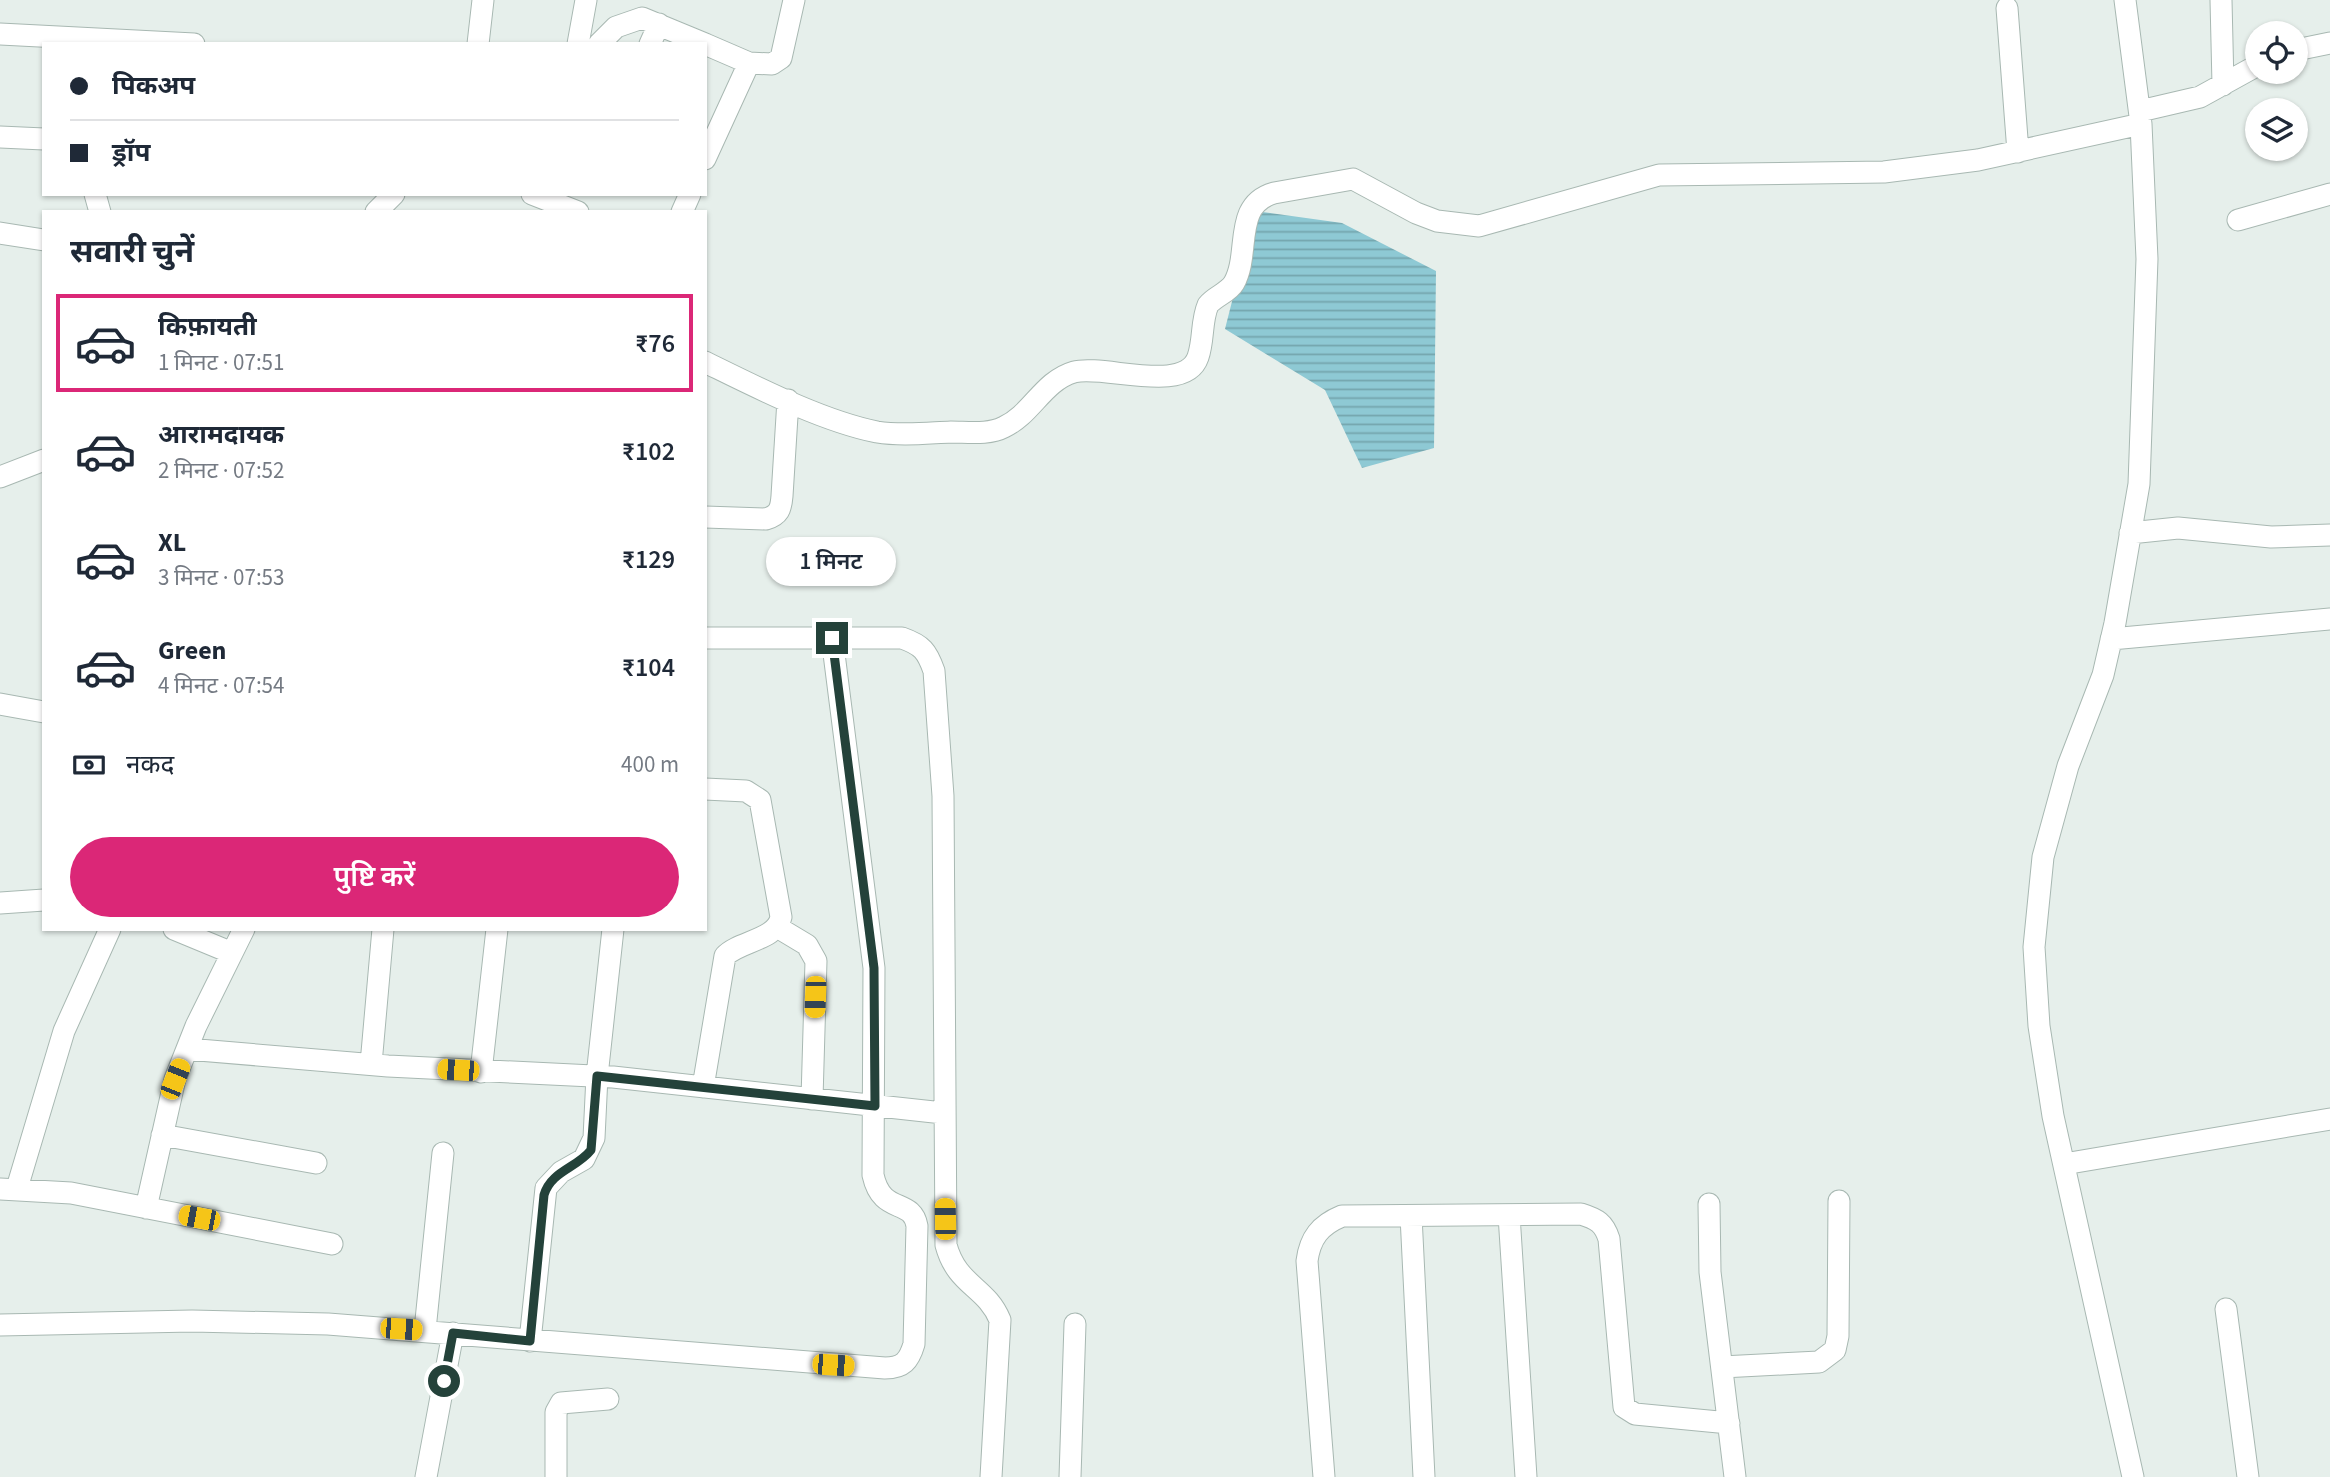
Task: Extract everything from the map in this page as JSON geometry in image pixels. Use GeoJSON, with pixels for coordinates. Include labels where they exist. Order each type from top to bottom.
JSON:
{"type":"FeatureCollection","features":[{"type":"Feature","properties":{"kind":"street"},"geometry":{"type":"LineString","coordinates":[[478,42],[483,0]]}},
{"type":"Feature","properties":{"kind":"street"},"geometry":{"type":"LineString","coordinates":[[578,42],[586,0]]}},
{"type":"Feature","properties":{"kind":"street"},"geometry":{"type":"LineString","coordinates":[[707,45],[749,63],[772,64],[781,58],[794,0]]}},
{"type":"Feature","properties":{"kind":"street"},"geometry":{"type":"LineString","coordinates":[[2125,0],[2141,117],[2146,272],[2139,484],[2103,675],[2067,766],[2043,857],[2034,947],[2039,1026],[2064,1164],[2133,1477]]}},
{"type":"Feature","properties":{"kind":"street"},"geometry":{"type":"LineString","coordinates":[[2221,0],[2223,85]]}},
{"type":"Feature","properties":{"kind":"street"},"geometry":{"type":"LineString","coordinates":[[2007,8],[2018,152]]}},
{"type":"Feature","properties":{"kind":"street"},"geometry":{"type":"LineString","coordinates":[[601,42],[616,27],[629,20],[642,18],[700,42]]}},
{"type":"Feature","properties":{"kind":"street"},"geometry":{"type":"LineString","coordinates":[[651,42],[659,24]]}},
{"type":"Feature","properties":{"kind":"street"},"geometry":{"type":"LineString","coordinates":[[0,34],[165,42]]}},
{"type":"Feature","properties":{"kind":"street"},"geometry":{"type":"LineString","coordinates":[[2308,48],[2330,43]]}},
{"type":"Feature","properties":{"kind":"street"},"geometry":{"type":"LineString","coordinates":[[707,155],[749,63]]}},
{"type":"Feature","properties":{"kind":"street"},"geometry":{"type":"LineString","coordinates":[[707,363],[788,400],[876,432],[993,431],[1012,422],[1046,388],[1076,371],[1163,376],[1185,372],[1198,357],[1208,305],[1234,284],[1251,207],[1263,196],[1353,179],[1416,214],[1437,221],[1479,226],[1508,220],[1659,174],[1884,172],[2018,152],[2200,97],[2245,72]]}},
{"type":"Feature","properties":{"kind":"street"},"geometry":{"type":"LineString","coordinates":[[0,137],[42,139]]}},
{"type":"Feature","properties":{"kind":"street"},"geometry":{"type":"LineString","coordinates":[[2238,219],[2330,194]]}},
{"type":"Feature","properties":{"kind":"street"},"geometry":{"type":"LineString","coordinates":[[378,210],[392,196]]}},
{"type":"Feature","properties":{"kind":"street"},"geometry":{"type":"LineString","coordinates":[[539,196],[576,207]]}},
{"type":"Feature","properties":{"kind":"street"},"geometry":{"type":"LineString","coordinates":[[0,233],[42,240]]}},
{"type":"Feature","properties":{"kind":"street"},"geometry":{"type":"LineString","coordinates":[[707,517],[766,519],[776,516],[782,496],[788,400]]}},
{"type":"Feature","properties":{"kind":"street"},"geometry":{"type":"LineString","coordinates":[[0,477],[42,461]]}},
{"type":"Feature","properties":{"kind":"street"},"geometry":{"type":"LineString","coordinates":[[2130,533],[2178,528],[2271,537],[2330,535]]}},
{"type":"Feature","properties":{"kind":"street"},"geometry":{"type":"LineString","coordinates":[[2111,639],[2330,619]]}},
{"type":"Feature","properties":{"kind":"street"},"geometry":{"type":"LineString","coordinates":[[707,638],[902,638],[919,644],[928,653],[934,671],[943,796],[943,1113],[948,1252],[956,1272],[990,1302],[1000,1320],[991,1477]]}},
{"type":"Feature","properties":{"kind":"street"},"geometry":{"type":"LineString","coordinates":[[0,1325],[206,1321],[328,1324],[884,1368],[903,1365],[910,1358],[914,1344],[917,1226],[915,1217],[909,1211],[886,1202],[875,1186],[873,1175],[874,968],[832,638]]}},
{"type":"Feature","properties":{"kind":"street"},"geometry":{"type":"LineString","coordinates":[[0,704],[42,712]]}},
{"type":"Feature","properties":{"kind":"street"},"geometry":{"type":"LineString","coordinates":[[704,1087],[725,956],[732,948],[777,927],[781,917],[760,800],[746,792],[707,789]]}},
{"type":"Feature","properties":{"kind":"street"},"geometry":{"type":"LineString","coordinates":[[0,903],[42,900]]}},
{"type":"Feature","properties":{"kind":"street"},"geometry":{"type":"LineString","coordinates":[[777,927],[807,945],[816,961],[812,1099]]}},
{"type":"Feature","properties":{"kind":"street"},"geometry":{"type":"LineString","coordinates":[[109,931],[64,1031],[8,1188],[71,1193],[332,1244]]}},
{"type":"Feature","properties":{"kind":"street"},"geometry":{"type":"LineString","coordinates":[[179,931],[232,953]]}},
{"type":"Feature","properties":{"kind":"street"},"geometry":{"type":"LineString","coordinates":[[145,1208],[175,1079],[243,931]]}},
{"type":"Feature","properties":{"kind":"street"},"geometry":{"type":"LineString","coordinates":[[371,1064],[383,931]]}},
{"type":"Feature","properties":{"kind":"street"},"geometry":{"type":"LineString","coordinates":[[481,1072],[497,931]]}},
{"type":"Feature","properties":{"kind":"street"},"geometry":{"type":"LineString","coordinates":[[530,1341],[544,1195],[552,1179],[584,1159],[591,1150],[614,931]]}},
{"type":"Feature","properties":{"kind":"street"},"geometry":{"type":"LineString","coordinates":[[187,1049],[481,1072],[597,1076],[943,1113]]}},
{"type":"Feature","properties":{"kind":"street"},"geometry":{"type":"LineString","coordinates":[[2064,1164],[2330,1119]]}},
{"type":"Feature","properties":{"kind":"street"},"geometry":{"type":"LineString","coordinates":[[162,1135],[316,1163]]}},
{"type":"Feature","properties":{"kind":"street"},"geometry":{"type":"LineString","coordinates":[[425,1330],[443,1153]]}},
{"type":"Feature","properties":{"kind":"street"},"geometry":{"type":"LineString","coordinates":[[1722,1367],[1819,1362],[1835,1350],[1839,1336],[1839,1201]]}},
{"type":"Feature","properties":{"kind":"street"},"geometry":{"type":"LineString","coordinates":[[1709,1204],[1710,1272],[1735,1477]]}},
{"type":"Feature","properties":{"kind":"street"},"geometry":{"type":"LineString","coordinates":[[1324,1477],[1307,1261],[1309,1246],[1318,1230],[1342,1216],[1581,1214],[1594,1218],[1605,1226],[1609,1239],[1624,1408],[1635,1414],[1729,1423]]}},
{"type":"Feature","properties":{"kind":"street"},"geometry":{"type":"LineString","coordinates":[[1509,1215],[1526,1477]]}},
{"type":"Feature","properties":{"kind":"street"},"geometry":{"type":"LineString","coordinates":[[1411,1216],[1424,1477]]}},
{"type":"Feature","properties":{"kind":"street"},"geometry":{"type":"LineString","coordinates":[[2226,1309],[2248,1477]]}},
{"type":"Feature","properties":{"kind":"street"},"geometry":{"type":"LineString","coordinates":[[1070,1477],[1075,1324]]}},
{"type":"Feature","properties":{"kind":"street"},"geometry":{"type":"LineString","coordinates":[[426,1477],[453,1333]]}},
{"type":"Feature","properties":{"kind":"street"},"geometry":{"type":"LineString","coordinates":[[556,1477],[556,1412],[561,1403],[608,1399]]}},
{"type":"Feature","properties":{"kind":"water"},"geometry":{"type":"Polygon","coordinates":[[[1255,211],[1342,223],[1436,271],[1434,448],[1362,468],[1325,390],[1225,329],[1255,211]]]}},
{"type":"Feature","properties":{"kind":"route"},"geometry":{"type":"LineString","coordinates":[[444,1381],[453,1333],[530,1341],[544,1195],[552,1179],[584,1159],[591,1150],[597,1076],[875,1106],[877,999],[832,638]]}}]}
